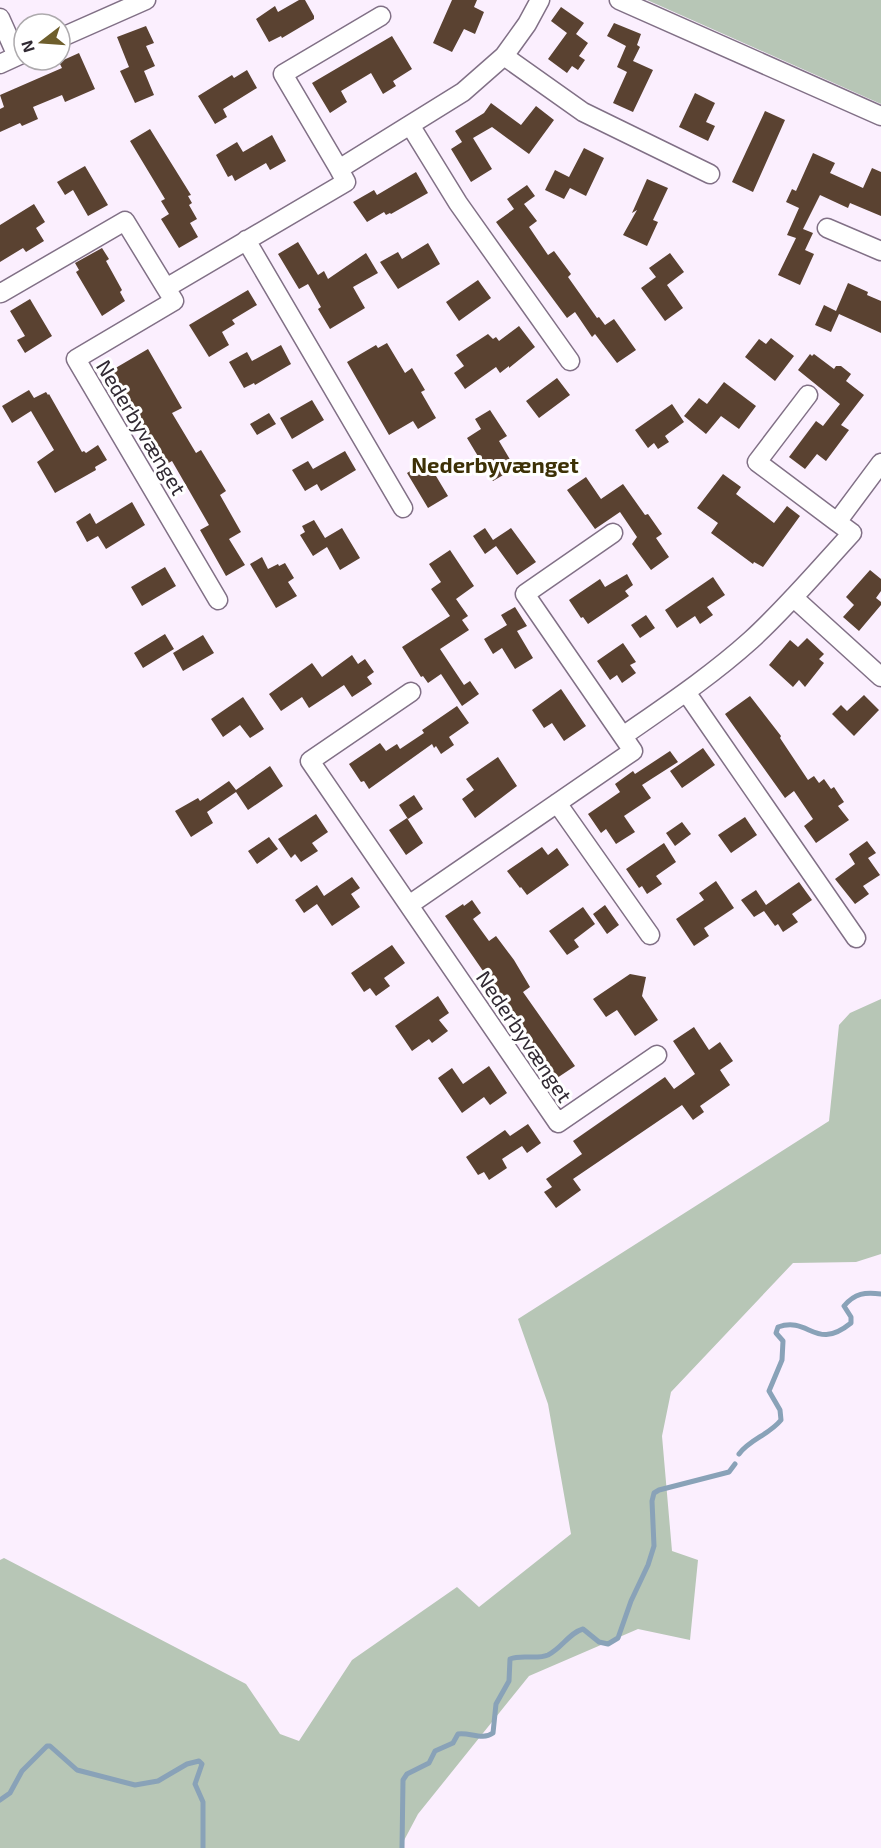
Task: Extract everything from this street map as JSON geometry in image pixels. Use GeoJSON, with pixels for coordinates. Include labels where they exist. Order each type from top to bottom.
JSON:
{"type":"FeatureCollection","features":[{"type":"Feature","properties":{"kind":"street"},"geometry":{"type":"LineString","coordinates":[[72,33],[146,0]]}},
{"type":"Feature","properties":{"kind":"street"},"geometry":{"type":"LineString","coordinates":[[339,169],[463,92],[504,56],[527,24],[540,0]]}},
{"type":"Feature","properties":{"kind":"street"},"geometry":{"type":"LineString","coordinates":[[619,0],[881,116]]}},
{"type":"Feature","properties":{"kind":"street"},"geometry":{"type":"LineString","coordinates":[[0,292],[125,221],[166,288],[346,182],[283,74],[381,16]]}},
{"type":"Feature","properties":{"kind":"street"},"geometry":{"type":"LineString","coordinates":[[0,18],[12,40]]}},
{"type":"Feature","properties":{"kind":"street"},"geometry":{"type":"LineString","coordinates":[[504,56],[583,112],[710,174]]}},
{"type":"Feature","properties":{"kind":"street"},"geometry":{"type":"LineString","coordinates":[[410,124],[458,203],[570,361]]}},
{"type":"Feature","properties":{"kind":"street"},"geometry":{"type":"LineString","coordinates":[[827,228],[881,251]]}},
{"type":"Feature","properties":{"kind":"street"},"geometry":{"type":"LineString","coordinates":[[246,240],[403,508]]}},
{"type":"Feature","properties":{"kind":"street","name":"Nederbyvænget"},"geometry":{"type":"LineString","coordinates":[[166,288],[174,301],[76,359],[218,600]]}},
{"type":"Feature","properties":{"kind":"street"},"geometry":{"type":"LineString","coordinates":[[623,736],[686,692],[750,640],[794,598],[852,533],[757,462],[807,394]]}},
{"type":"Feature","properties":{"kind":"street"},"geometry":{"type":"LineString","coordinates":[[837,522],[881,463]]}},
{"type":"Feature","properties":{"kind":"street"},"geometry":{"type":"LineString","coordinates":[[409,905],[633,751],[525,594],[613,533]]}},
{"type":"Feature","properties":{"kind":"street"},"geometry":{"type":"LineString","coordinates":[[794,598],[881,677]]}},
{"type":"Feature","properties":{"kind":"street","name":"Nederbyvænget"},"geometry":{"type":"LineString","coordinates":[[411,692],[310,761],[558,1123],[657,1055]]}},
{"type":"Feature","properties":{"kind":"street"},"geometry":{"type":"LineString","coordinates":[[686,692],[856,938]]}},
{"type":"Feature","properties":{"kind":"street"},"geometry":{"type":"LineString","coordinates":[[557,803],[650,935]]}},
{"type":"Feature","properties":{"kind":"green space"},"geometry":{"type":"Polygon","coordinates":[[[647,0],[881,0],[881,104],[647,0]]]}},
{"type":"Feature","properties":{"kind":"green space"},"geometry":{"type":"Polygon","coordinates":[[[881,999],[881,1254],[856,1262],[793,1263],[671,1392],[662,1436],[672,1551],[698,1560],[690,1640],[638,1629],[529,1676],[418,1814],[400,1848],[0,1848],[0,1560],[4,1558],[246,1684],[280,1734],[299,1741],[352,1660],[457,1587],[479,1607],[571,1534],[548,1404],[518,1319],[829,1121],[839,1025],[850,1013],[881,999]]]}},
{"type":"Feature","properties":{"kind":"building"},"geometry":{"type":"Polygon","coordinates":[[[299,0],[305,0],[314,19],[282,38],[281,36],[269,42],[256,19],[275,6],[278,12],[299,0]]]}},
{"type":"Feature","properties":{"kind":"building"},"geometry":{"type":"Polygon","coordinates":[[[452,0],[477,0],[474,7],[484,12],[475,34],[464,29],[452,52],[433,43],[452,0]]]}},
{"type":"Feature","properties":{"kind":"building"},"geometry":{"type":"Polygon","coordinates":[[[561,7],[584,23],[576,34],[588,43],[579,56],[585,60],[578,70],[572,66],[567,73],[548,59],[567,33],[551,21],[561,7]]]}},
{"type":"Feature","properties":{"kind":"building"},"geometry":{"type":"Polygon","coordinates":[[[614,23],[641,34],[637,45],[640,47],[633,61],[653,70],[633,112],[613,103],[627,72],[617,67],[626,46],[607,36],[614,23]]]}},
{"type":"Feature","properties":{"kind":"building"},"geometry":{"type":"Polygon","coordinates":[[[146,26],[154,43],[146,46],[155,66],[144,71],[154,95],[135,103],[120,71],[129,67],[117,37],[146,26]]]}},
{"type":"Feature","properties":{"kind":"building"},"geometry":{"type":"Polygon","coordinates":[[[392,36],[412,69],[393,81],[396,86],[383,94],[371,73],[341,91],[347,102],[330,113],[312,83],[392,36]]]}},
{"type":"Feature","properties":{"kind":"building"},"geometry":{"type":"Polygon","coordinates":[[[79,53],[95,89],[65,102],[62,95],[33,107],[38,119],[22,126],[20,123],[0,132],[0,109],[4,107],[0,95],[53,72],[72,72],[72,56],[79,53]]]}},
{"type":"Feature","properties":{"kind":"building"},"geometry":{"type":"Polygon","coordinates":[[[247,70],[257,88],[223,109],[227,117],[215,124],[198,96],[232,75],[234,78],[247,70]]]}},
{"type":"Feature","properties":{"kind":"building"},"geometry":{"type":"Polygon","coordinates":[[[695,93],[715,103],[706,122],[715,126],[708,141],[679,127],[695,93]]]}},
{"type":"Feature","properties":{"kind":"building"},"geometry":{"type":"Polygon","coordinates":[[[491,103],[521,125],[536,106],[554,120],[529,154],[492,127],[473,138],[492,169],[471,182],[451,149],[462,142],[455,131],[484,113],[491,103]]]}},
{"type":"Feature","properties":{"kind":"building"},"geometry":{"type":"Polygon","coordinates":[[[765,111],[785,120],[753,192],[732,182],[765,111]]]}},
{"type":"Feature","properties":{"kind":"building"},"geometry":{"type":"Polygon","coordinates":[[[150,129],[191,195],[188,196],[192,203],[189,205],[197,219],[190,223],[198,237],[179,248],[161,219],[169,214],[161,201],[165,199],[130,141],[150,129]]]}},
{"type":"Feature","properties":{"kind":"building"},"geometry":{"type":"Polygon","coordinates":[[[272,135],[286,161],[270,170],[266,163],[235,181],[232,175],[228,177],[216,155],[237,142],[243,152],[272,135]]]}},
{"type":"Feature","properties":{"kind":"building"},"geometry":{"type":"Polygon","coordinates":[[[584,148],[604,158],[586,196],[570,188],[564,199],[545,190],[555,170],[569,177],[584,148]]]}},
{"type":"Feature","properties":{"kind":"building"},"geometry":{"type":"Polygon","coordinates":[[[813,153],[835,163],[830,173],[863,188],[872,168],[881,172],[881,216],[850,203],[848,208],[820,195],[803,229],[813,233],[805,250],[814,254],[800,285],[778,275],[796,238],[787,235],[799,208],[786,202],[792,189],[796,191],[813,153]]]}},
{"type":"Feature","properties":{"kind":"building"},"geometry":{"type":"Polygon","coordinates":[[[85,166],[108,205],[88,216],[73,190],[65,195],[57,182],[85,166]]]}},
{"type":"Feature","properties":{"kind":"building"},"geometry":{"type":"Polygon","coordinates":[[[416,172],[428,193],[391,214],[386,215],[384,212],[367,222],[353,202],[374,190],[377,195],[416,172]]]}},
{"type":"Feature","properties":{"kind":"building"},"geometry":{"type":"Polygon","coordinates":[[[647,179],[668,188],[653,220],[658,222],[647,246],[623,235],[637,210],[632,213],[647,179]]]}},
{"type":"Feature","properties":{"kind":"building"},"geometry":{"type":"Polygon","coordinates":[[[527,185],[535,196],[524,204],[537,221],[529,227],[548,255],[554,251],[571,274],[568,277],[597,318],[599,317],[605,325],[614,319],[636,350],[617,363],[595,334],[592,337],[575,312],[567,318],[496,222],[514,209],[507,199],[527,185]]]}},
{"type":"Feature","properties":{"kind":"building"},"geometry":{"type":"Polygon","coordinates":[[[34,204],[45,222],[36,228],[44,241],[26,252],[23,248],[0,262],[0,225],[34,204]]]}},
{"type":"Feature","properties":{"kind":"building"},"geometry":{"type":"Polygon","coordinates":[[[298,242],[318,275],[324,271],[328,279],[366,253],[378,273],[353,287],[365,308],[330,329],[318,309],[321,307],[308,284],[299,289],[278,254],[298,242]]]}},
{"type":"Feature","properties":{"kind":"building"},"geometry":{"type":"Polygon","coordinates":[[[428,243],[440,264],[398,289],[380,262],[398,252],[402,259],[428,243]]]}},
{"type":"Feature","properties":{"kind":"building"},"geometry":{"type":"Polygon","coordinates":[[[102,248],[109,259],[106,261],[122,290],[120,292],[125,301],[102,316],[76,272],[79,270],[75,263],[102,248]]]}},
{"type":"Feature","properties":{"kind":"building"},"geometry":{"type":"Polygon","coordinates":[[[670,253],[684,272],[667,285],[683,308],[665,321],[641,288],[656,277],[649,268],[670,253]]]}},
{"type":"Feature","properties":{"kind":"building"},"geometry":{"type":"Polygon","coordinates":[[[478,280],[491,298],[459,321],[446,302],[478,280]]]}},
{"type":"Feature","properties":{"kind":"building"},"geometry":{"type":"Polygon","coordinates":[[[848,283],[881,301],[881,333],[839,314],[831,332],[815,325],[824,305],[836,311],[848,283]]]}},
{"type":"Feature","properties":{"kind":"building"},"geometry":{"type":"Polygon","coordinates":[[[248,290],[257,305],[232,320],[235,324],[222,332],[229,345],[209,357],[189,325],[248,290]]]}},
{"type":"Feature","properties":{"kind":"building"},"geometry":{"type":"Polygon","coordinates":[[[30,299],[52,336],[25,353],[17,340],[25,336],[10,311],[30,299]]]}},
{"type":"Feature","properties":{"kind":"building"},"geometry":{"type":"Polygon","coordinates":[[[519,326],[535,347],[509,368],[509,366],[500,373],[496,367],[465,389],[454,373],[464,366],[456,355],[488,334],[499,341],[519,326]]]}},
{"type":"Feature","properties":{"kind":"building"},"geometry":{"type":"Polygon","coordinates":[[[771,338],[794,356],[775,381],[745,357],[759,339],[766,344],[771,338]]]}},
{"type":"Feature","properties":{"kind":"building"},"geometry":{"type":"Polygon","coordinates":[[[387,343],[405,373],[412,368],[425,390],[421,392],[436,418],[418,429],[413,421],[389,435],[347,362],[376,345],[378,348],[387,343]]]}},
{"type":"Feature","properties":{"kind":"building"},"geometry":{"type":"Polygon","coordinates":[[[281,345],[291,364],[255,385],[254,383],[244,388],[229,362],[247,352],[252,361],[281,345]]]}},
{"type":"Feature","properties":{"kind":"building"},"geometry":{"type":"Polygon","coordinates":[[[148,349],[182,408],[172,413],[196,453],[201,450],[226,491],[220,495],[241,532],[229,539],[245,565],[226,576],[200,530],[209,525],[172,461],[163,466],[107,373],[148,349]]]}},
{"type":"Feature","properties":{"kind":"building"},"geometry":{"type":"Polygon","coordinates":[[[810,354],[812,356],[814,354],[834,369],[836,366],[841,366],[851,374],[846,381],[864,395],[841,425],[849,430],[826,461],[817,454],[805,469],[789,457],[816,421],[823,426],[840,404],[798,370],[810,354]]]}},
{"type":"Feature","properties":{"kind":"building"},"geometry":{"type":"Polygon","coordinates":[[[557,378],[570,395],[539,418],[526,401],[557,378]]]}},
{"type":"Feature","properties":{"kind":"building"},"geometry":{"type":"Polygon","coordinates":[[[724,382],[756,406],[739,429],[721,416],[706,434],[684,416],[699,398],[707,404],[724,382]]]}},
{"type":"Feature","properties":{"kind":"building"},"geometry":{"type":"Polygon","coordinates":[[[29,390],[34,398],[46,392],[49,394],[82,452],[86,453],[98,445],[107,460],[95,467],[96,470],[55,493],[37,462],[54,450],[31,411],[12,423],[2,406],[29,390]]]}},
{"type":"Feature","properties":{"kind":"building"},"geometry":{"type":"Polygon","coordinates":[[[312,400],[324,420],[292,439],[280,418],[312,400]]]}},
{"type":"Feature","properties":{"kind":"building"},"geometry":{"type":"Polygon","coordinates":[[[672,404],[684,422],[665,436],[669,442],[658,449],[654,443],[648,448],[635,430],[672,404]]]}},
{"type":"Feature","properties":{"kind":"building"},"geometry":{"type":"Polygon","coordinates":[[[490,410],[507,436],[499,441],[515,468],[493,481],[467,438],[481,429],[475,419],[490,410]]]}},
{"type":"Feature","properties":{"kind":"building"},"geometry":{"type":"Polygon","coordinates":[[[269,413],[276,424],[257,435],[250,424],[269,413]]]}},
{"type":"Feature","properties":{"kind":"building"},"geometry":{"type":"Polygon","coordinates":[[[345,451],[356,470],[321,491],[317,484],[305,491],[292,470],[308,461],[313,469],[345,451]]]}},
{"type":"Feature","properties":{"kind":"building"},"geometry":{"type":"Polygon","coordinates":[[[427,461],[448,496],[428,508],[407,473],[427,461]]]}},
{"type":"Feature","properties":{"kind":"building"},"geometry":{"type":"Polygon","coordinates":[[[723,474],[741,487],[736,494],[774,523],[787,506],[800,516],[763,567],[754,562],[753,564],[711,533],[718,523],[697,508],[723,474]]]}},
{"type":"Feature","properties":{"kind":"building"},"geometry":{"type":"Polygon","coordinates":[[[586,477],[601,499],[623,484],[662,534],[656,538],[669,557],[651,570],[632,544],[637,537],[620,512],[595,529],[567,490],[586,477]]]}},
{"type":"Feature","properties":{"kind":"building"},"geometry":{"type":"Polygon","coordinates":[[[132,502],[145,525],[106,549],[98,536],[87,542],[76,522],[90,513],[96,524],[132,502]]]}},
{"type":"Feature","properties":{"kind":"building"},"geometry":{"type":"Polygon","coordinates":[[[314,520],[325,538],[342,528],[360,558],[340,570],[327,547],[313,556],[300,535],[305,532],[302,526],[314,520]]]}},
{"type":"Feature","properties":{"kind":"building"},"geometry":{"type":"Polygon","coordinates":[[[485,528],[493,540],[511,528],[536,562],[517,575],[496,546],[485,554],[473,536],[485,528]]]}},
{"type":"Feature","properties":{"kind":"building"},"geometry":{"type":"Polygon","coordinates":[[[450,550],[474,586],[456,599],[468,616],[462,620],[469,630],[440,649],[464,685],[470,681],[479,694],[462,706],[441,674],[428,683],[423,676],[421,677],[402,647],[450,616],[431,589],[441,582],[429,564],[450,550]]]}},
{"type":"Feature","properties":{"kind":"building"},"geometry":{"type":"Polygon","coordinates":[[[262,557],[268,569],[285,563],[294,578],[288,582],[297,596],[276,608],[250,564],[262,557]]]}},
{"type":"Feature","properties":{"kind":"building"},"geometry":{"type":"Polygon","coordinates":[[[165,567],[176,586],[142,606],[131,587],[165,567]]]}},
{"type":"Feature","properties":{"kind":"building"},"geometry":{"type":"Polygon","coordinates":[[[870,570],[881,579],[881,591],[876,598],[881,605],[859,631],[843,617],[854,605],[846,597],[870,570]]]}},
{"type":"Feature","properties":{"kind":"building"},"geometry":{"type":"Polygon","coordinates":[[[627,574],[633,585],[625,591],[629,596],[588,624],[583,617],[581,618],[569,600],[600,579],[605,587],[627,574]]]}},
{"type":"Feature","properties":{"kind":"building"},"geometry":{"type":"Polygon","coordinates":[[[713,577],[725,595],[707,607],[713,615],[700,624],[695,616],[677,628],[665,610],[713,577]]]}},
{"type":"Feature","properties":{"kind":"building"},"geometry":{"type":"Polygon","coordinates":[[[515,607],[527,626],[517,631],[533,658],[515,669],[502,648],[493,654],[484,639],[507,625],[501,615],[515,607]]]}},
{"type":"Feature","properties":{"kind":"building"},"geometry":{"type":"Polygon","coordinates":[[[646,615],[655,628],[640,638],[631,625],[646,615]]]}},
{"type":"Feature","properties":{"kind":"building"},"geometry":{"type":"Polygon","coordinates":[[[165,634],[174,649],[143,668],[134,653],[165,634]]]}},
{"type":"Feature","properties":{"kind":"building"},"geometry":{"type":"Polygon","coordinates":[[[203,635],[214,653],[183,671],[173,653],[203,635]]]}},
{"type":"Feature","properties":{"kind":"building"},"geometry":{"type":"Polygon","coordinates":[[[807,638],[824,654],[819,659],[824,663],[805,687],[799,680],[793,687],[769,665],[790,640],[798,647],[807,638]]]}},
{"type":"Feature","properties":{"kind":"building"},"geometry":{"type":"Polygon","coordinates":[[[623,643],[636,662],[630,665],[636,673],[622,683],[617,675],[610,680],[597,661],[623,643]]]}},
{"type":"Feature","properties":{"kind":"building"},"geometry":{"type":"Polygon","coordinates":[[[352,655],[358,664],[365,659],[374,672],[367,677],[372,684],[352,697],[344,685],[309,708],[302,697],[281,711],[269,694],[312,663],[322,677],[352,655]]]}},
{"type":"Feature","properties":{"kind":"building"},"geometry":{"type":"Polygon","coordinates":[[[561,689],[586,726],[564,741],[552,723],[544,728],[532,710],[561,689]]]}},
{"type":"Feature","properties":{"kind":"building"},"geometry":{"type":"Polygon","coordinates":[[[864,695],[879,710],[854,736],[832,714],[841,705],[847,711],[864,695]]]}},
{"type":"Feature","properties":{"kind":"building"},"geometry":{"type":"Polygon","coordinates":[[[750,696],[781,736],[780,738],[808,780],[814,776],[819,783],[824,779],[831,789],[834,787],[844,802],[838,806],[849,820],[816,843],[804,826],[813,819],[794,791],[785,798],[725,714],[750,696]]]}},
{"type":"Feature","properties":{"kind":"building"},"geometry":{"type":"Polygon","coordinates":[[[243,697],[264,729],[250,738],[240,725],[223,737],[211,719],[243,697]]]}},
{"type":"Feature","properties":{"kind":"building"},"geometry":{"type":"Polygon","coordinates":[[[457,706],[469,723],[449,737],[454,745],[441,754],[432,744],[369,789],[364,781],[361,782],[349,764],[380,743],[386,751],[397,744],[400,749],[424,733],[422,730],[457,706]]]}},
{"type":"Feature","properties":{"kind":"building"},"geometry":{"type":"Polygon","coordinates":[[[703,748],[715,765],[682,788],[670,771],[703,748]]]}},
{"type":"Feature","properties":{"kind":"building"},"geometry":{"type":"Polygon","coordinates":[[[670,751],[678,762],[642,785],[651,798],[624,816],[635,832],[616,844],[606,829],[601,833],[588,814],[620,792],[615,784],[633,771],[635,774],[670,751]]]}},
{"type":"Feature","properties":{"kind":"building"},"geometry":{"type":"Polygon","coordinates":[[[498,757],[517,786],[475,818],[462,799],[474,790],[466,779],[498,757]]]}},
{"type":"Feature","properties":{"kind":"building"},"geometry":{"type":"Polygon","coordinates":[[[270,766],[283,786],[248,810],[236,792],[207,812],[213,823],[191,837],[175,811],[198,798],[200,801],[229,781],[236,790],[270,766]]]}},
{"type":"Feature","properties":{"kind":"building"},"geometry":{"type":"Polygon","coordinates":[[[414,795],[423,809],[408,819],[399,805],[414,795]]]}},
{"type":"Feature","properties":{"kind":"building"},"geometry":{"type":"Polygon","coordinates":[[[316,814],[328,832],[312,843],[318,851],[301,862],[295,854],[291,858],[278,839],[316,814]]]}},
{"type":"Feature","properties":{"kind":"building"},"geometry":{"type":"Polygon","coordinates":[[[745,817],[757,835],[731,853],[718,835],[745,817]]]}},
{"type":"Feature","properties":{"kind":"building"},"geometry":{"type":"Polygon","coordinates":[[[407,818],[423,843],[406,855],[389,830],[407,818]]]}},
{"type":"Feature","properties":{"kind":"building"},"geometry":{"type":"Polygon","coordinates":[[[682,822],[691,834],[675,846],[666,833],[682,822]]]}},
{"type":"Feature","properties":{"kind":"building"},"geometry":{"type":"Polygon","coordinates":[[[269,837],[278,849],[257,864],[248,851],[269,837]]]}},
{"type":"Feature","properties":{"kind":"building"},"geometry":{"type":"Polygon","coordinates":[[[867,841],[876,853],[868,858],[880,875],[863,886],[869,894],[855,904],[835,879],[855,864],[849,854],[867,841]]]}},
{"type":"Feature","properties":{"kind":"building"},"geometry":{"type":"Polygon","coordinates":[[[664,843],[676,862],[656,876],[662,884],[647,894],[642,886],[639,888],[626,869],[664,843]]]}},
{"type":"Feature","properties":{"kind":"building"},"geometry":{"type":"Polygon","coordinates":[[[542,847],[548,855],[557,848],[569,865],[527,895],[507,871],[542,847]]]}},
{"type":"Feature","properties":{"kind":"building"},"geometry":{"type":"Polygon","coordinates":[[[352,877],[360,888],[351,894],[360,907],[332,926],[317,904],[304,913],[295,900],[317,885],[324,896],[352,877]]]}},
{"type":"Feature","properties":{"kind":"building"},"geometry":{"type":"Polygon","coordinates":[[[716,881],[734,908],[704,928],[709,936],[694,946],[676,919],[704,900],[699,893],[716,881]]]}},
{"type":"Feature","properties":{"kind":"building"},"geometry":{"type":"Polygon","coordinates":[[[799,882],[812,900],[792,914],[798,922],[783,932],[778,924],[775,926],[764,911],[754,917],[741,900],[756,890],[766,905],[799,882]]]}},
{"type":"Feature","properties":{"kind":"building"},"geometry":{"type":"Polygon","coordinates":[[[472,900],[481,913],[473,919],[489,941],[496,936],[514,960],[530,987],[523,992],[575,1066],[557,1078],[445,916],[472,900]]]}},
{"type":"Feature","properties":{"kind":"building"},"geometry":{"type":"Polygon","coordinates":[[[605,905],[619,925],[607,934],[593,914],[605,905]]]}},
{"type":"Feature","properties":{"kind":"building"},"geometry":{"type":"Polygon","coordinates":[[[583,907],[595,924],[574,940],[579,947],[567,955],[549,931],[583,907]]]}},
{"type":"Feature","properties":{"kind":"building"},"geometry":{"type":"Polygon","coordinates":[[[392,945],[405,963],[384,978],[390,986],[376,996],[370,988],[364,992],[351,973],[392,945]]]}},
{"type":"Feature","properties":{"kind":"building"},"geometry":{"type":"Polygon","coordinates":[[[630,974],[646,977],[642,996],[658,1020],[635,1036],[617,1010],[606,1017],[593,999],[630,974]]]}},
{"type":"Feature","properties":{"kind":"building"},"geometry":{"type":"Polygon","coordinates":[[[438,996],[449,1013],[439,1020],[448,1031],[432,1043],[429,1039],[412,1051],[395,1026],[438,996]]]}},
{"type":"Feature","properties":{"kind":"building"},"geometry":{"type":"Polygon","coordinates":[[[694,1027],[709,1050],[720,1042],[733,1061],[720,1070],[730,1085],[700,1106],[704,1112],[693,1120],[682,1105],[573,1179],[581,1190],[556,1208],[544,1192],[552,1187],[546,1179],[582,1154],[573,1141],[665,1077],[674,1089],[695,1074],[673,1041],[694,1027]]]}},
{"type":"Feature","properties":{"kind":"building"},"geometry":{"type":"Polygon","coordinates":[[[489,1066],[507,1093],[490,1105],[484,1097],[462,1113],[438,1078],[452,1068],[463,1084],[489,1066]]]}},
{"type":"Feature","properties":{"kind":"building"},"geometry":{"type":"Polygon","coordinates":[[[528,1124],[541,1143],[527,1153],[522,1146],[502,1159],[507,1168],[489,1180],[484,1172],[478,1175],[466,1157],[505,1130],[510,1136],[528,1124]]]}},
{"type":"Feature","properties":{"kind":"waterway"},"geometry":{"type":"LineString","coordinates":[[739,1454],[781,1420],[780,1410],[769,1391],[782,1360],[783,1341],[776,1333],[778,1327],[798,1326],[821,1334],[839,1331],[851,1323],[851,1317],[844,1306],[852,1298],[865,1293],[881,1294]]}},
{"type":"Feature","properties":{"kind":"waterway"},"geometry":{"type":"LineString","coordinates":[[402,1848],[403,1780],[407,1774],[429,1763],[435,1751],[453,1743],[458,1734],[485,1736],[493,1733],[496,1704],[509,1681],[510,1659],[548,1655],[583,1629],[599,1642],[608,1644],[618,1638],[654,1546],[652,1501],[654,1493],[729,1472],[735,1464]]}},
{"type":"Feature","properties":{"kind":"waterway"},"geometry":{"type":"LineString","coordinates":[[0,1800],[10,1793],[22,1771],[47,1746],[50,1746],[77,1770],[135,1785],[158,1781],[187,1764],[199,1761],[202,1764],[195,1784],[203,1802],[203,1848]]}},
{"type":"Feature","properties":{"kind":"district","name":"Nederbyvænget"},"geometry":{"type":"Point","coordinates":[495,464]}}]}
